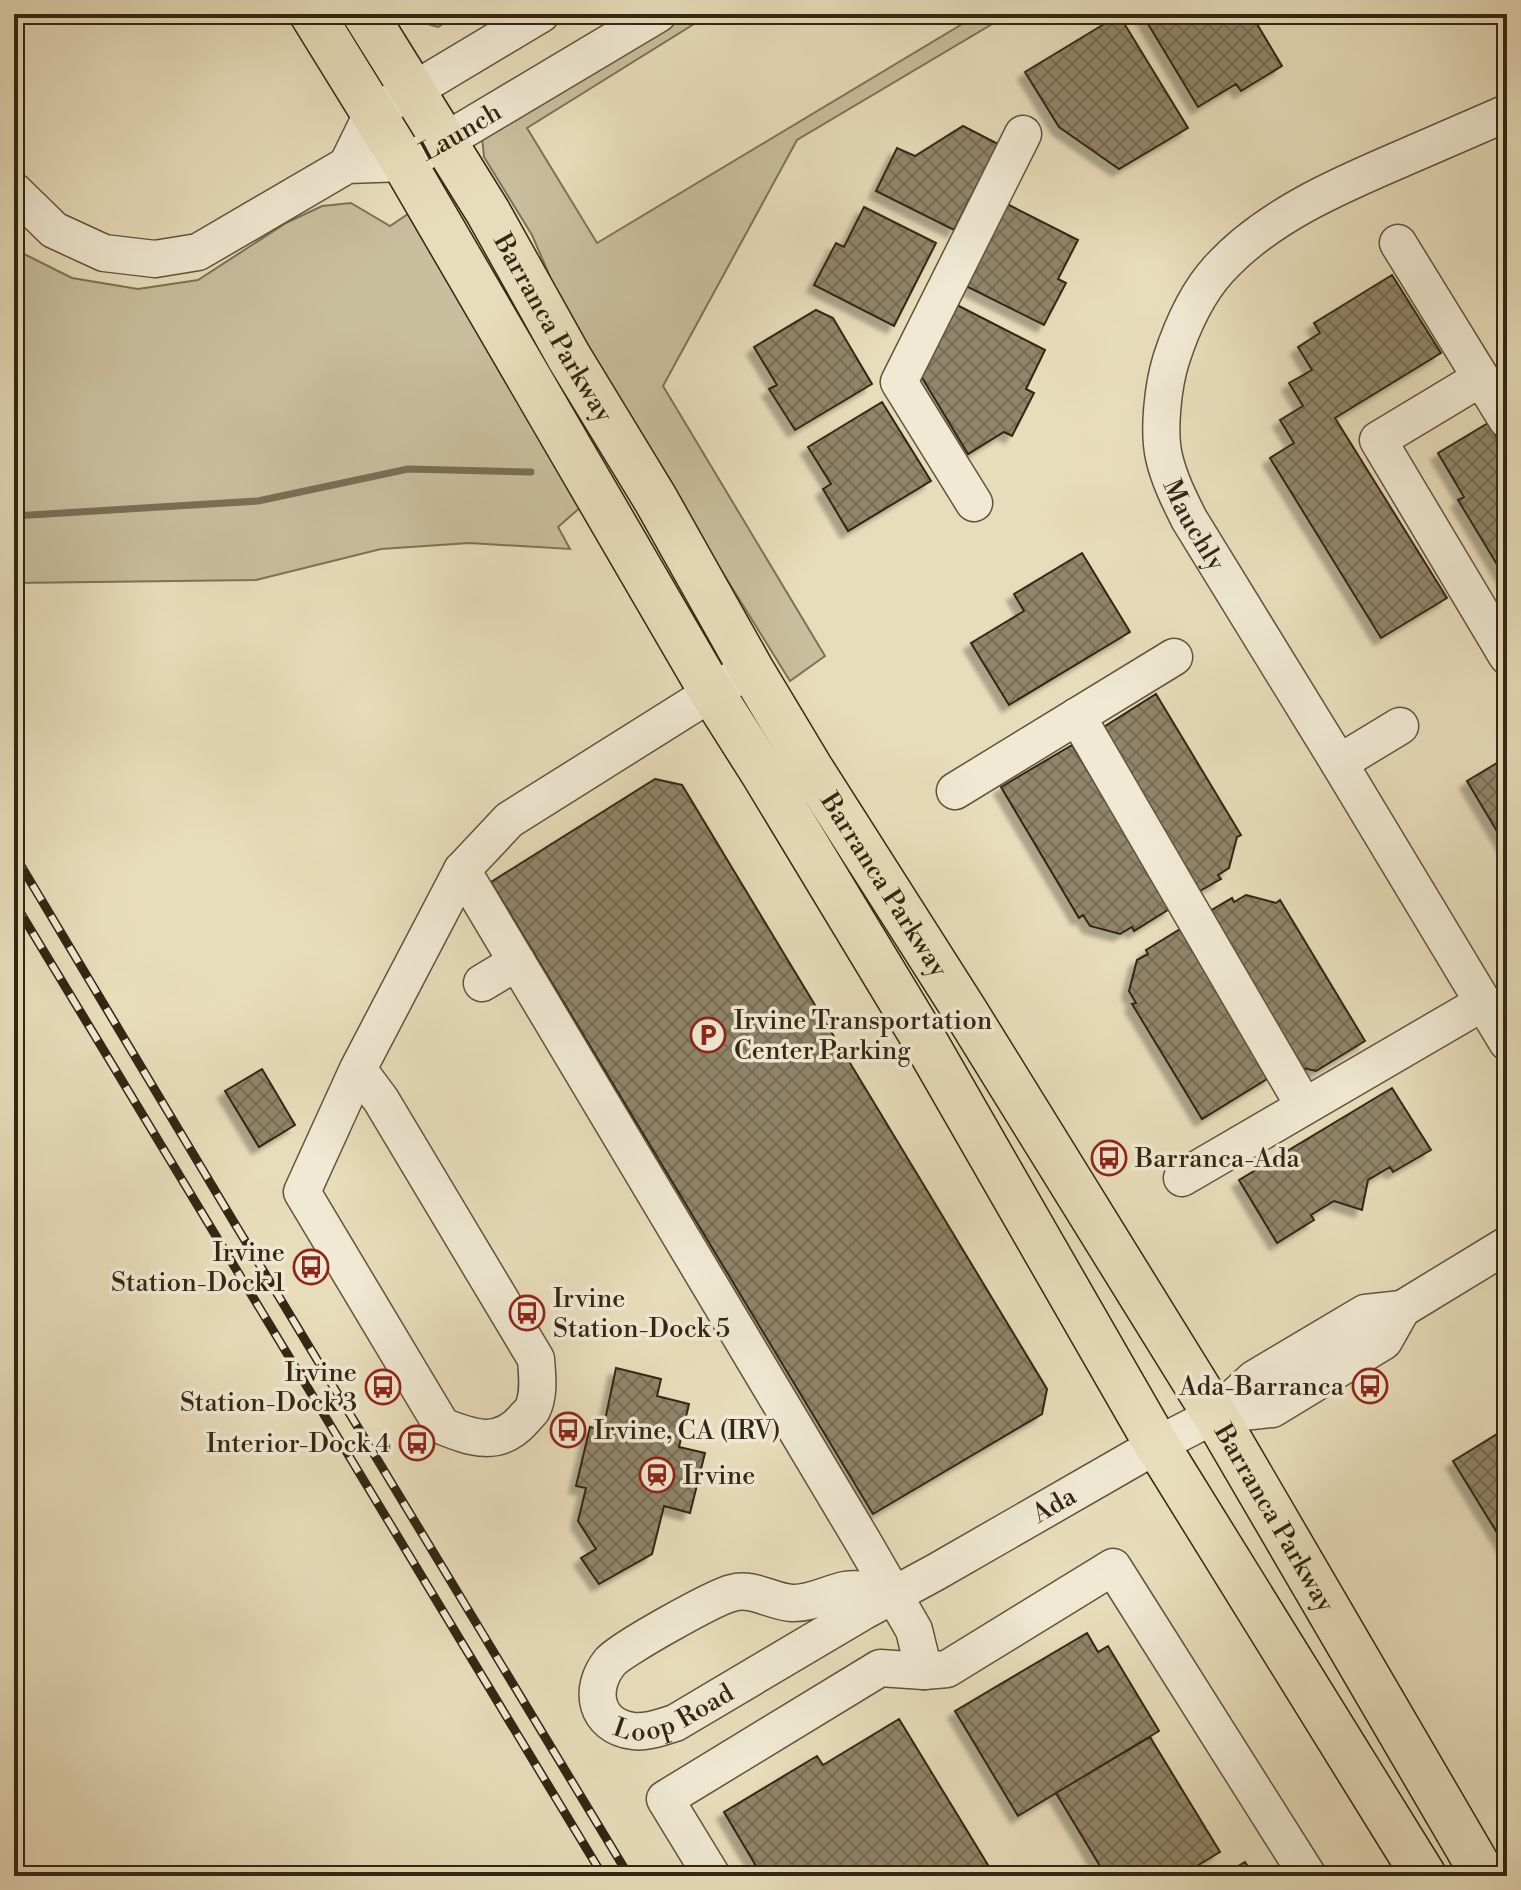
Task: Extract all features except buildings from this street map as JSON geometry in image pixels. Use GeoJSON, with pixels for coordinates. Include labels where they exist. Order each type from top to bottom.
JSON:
{"type":"FeatureCollection","features":[{"type":"Feature","properties":{"kind":"main road","name":"Barranca Parkway"},"geometry":{"type":"LineString","coordinates":[[312,14],[404,163],[711,691],[914,1023],[1157,1445],[1424,1876]]}},
{"type":"Feature","properties":{"kind":"main road","name":"Barranca Parkway"},"geometry":{"type":"LineString","coordinates":[[365,14],[488,212],[569,357],[656,500],[811,769],[1215,1415],[1484,1876]]}},
{"type":"Feature","properties":{"kind":"street"},"geometry":{"type":"LineString","coordinates":[[14,191],[54,230],[104,253],[155,259],[198,252],[347,165],[373,112],[541,14]]}},
{"type":"Feature","properties":{"kind":"street","name":"Launch"},"geometry":{"type":"LineString","coordinates":[[347,165],[404,163],[658,14]]}},
{"type":"Feature","properties":{"kind":"street","name":"Mauchly"},"geometry":{"type":"LineString","coordinates":[[1507,113],[1344,183],[1256,237],[1219,268],[1203,289],[1177,342],[1167,374],[1162,415],[1163,455],[1174,489],[1189,519],[1507,1042]]}},
{"type":"Feature","properties":{"kind":"street"},"geometry":{"type":"LineString","coordinates":[[974,503],[899,382],[1023,134]]}},
{"type":"Feature","properties":{"kind":"street"},"geometry":{"type":"LineString","coordinates":[[1398,243],[1507,420]]}},
{"type":"Feature","properties":{"kind":"street"},"geometry":{"type":"LineString","coordinates":[[1481,378],[1378,440],[1507,656]]}},
{"type":"Feature","properties":{"kind":"street"},"geometry":{"type":"LineString","coordinates":[[955,791],[1174,657]]}},
{"type":"Feature","properties":{"kind":"street"},"geometry":{"type":"LineString","coordinates":[[358,1069],[381,1100],[536,1359],[537,1386],[532,1409],[518,1426],[502,1437],[469,1437],[442,1426],[302,1192],[358,1069],[462,870],[509,820],[711,691],[751,669]]}},
{"type":"Feature","properties":{"kind":"street"},"geometry":{"type":"LineString","coordinates":[[1077,716],[1304,1106]]}},
{"type":"Feature","properties":{"kind":"street"},"geometry":{"type":"LineString","coordinates":[[1339,763],[1400,726]]}},
{"type":"Feature","properties":{"kind":"street"},"geometry":{"type":"LineString","coordinates":[[462,870],[517,962],[667,1193],[914,1630],[924,1671]]}},
{"type":"Feature","properties":{"kind":"street"},"geometry":{"type":"LineString","coordinates":[[482,983],[517,962]]}},
{"type":"Feature","properties":{"kind":"street"},"geometry":{"type":"LineString","coordinates":[[1182,1178],[1484,1002]]}},
{"type":"Feature","properties":{"kind":"street","name":"Ada"},"geometry":{"type":"LineString","coordinates":[[894,1594],[1215,1415],[1272,1409],[1384,1341],[1402,1309],[1507,1245]]}},
{"type":"Feature","properties":{"kind":"street"},"geometry":{"type":"LineString","coordinates":[[712,1876],[665,1799],[880,1668],[947,1669],[1113,1567],[1308,1876]]}},
{"type":"Feature","properties":{"kind":"street","name":"Loop Road"},"geometry":{"type":"LineString","coordinates":[[849,1589],[894,1594],[675,1723],[635,1732],[609,1722],[598,1707],[597,1689],[611,1661],[631,1646],[734,1592],[759,1593],[789,1603],[805,1602],[849,1589]]}},
{"type":"Feature","properties":{"kind":"shaded area"},"geometry":{"type":"Polygon","coordinates":[[[403,14],[460,14],[438,27],[406,18],[403,14]]]}},
{"type":"Feature","properties":{"kind":"shaded area"},"geometry":{"type":"Polygon","coordinates":[[[674,14],[710,14],[527,128],[597,243],[979,14],[1009,14],[797,140],[663,386],[825,656],[790,681],[559,309],[532,235],[484,157],[482,137],[674,14]]]}},
{"type":"Feature","properties":{"kind":"shaded area"},"geometry":{"type":"Polygon","coordinates":[[[351,203],[390,226],[408,214],[582,506],[558,527],[570,549],[469,543],[381,549],[256,580],[14,583],[14,249],[72,278],[138,289],[198,280],[286,223],[322,206],[351,203]]]}},
{"type":"Feature","properties":{"kind":"waterway"},"geometry":{"type":"LineString","coordinates":[[14,516],[258,501],[408,469],[531,472]]}},
{"type":"Feature","properties":{"kind":"railway"},"geometry":{"type":"LineString","coordinates":[[14,854],[629,1876]]}},
{"type":"Feature","properties":{"kind":"railway"},"geometry":{"type":"LineString","coordinates":[[14,902],[603,1876]]}},
{"type":"Feature","properties":{"kind":"place","name":"Irvine Transportation Center Parking"},"geometry":{"type":"Point","coordinates":[708,1035]}},
{"type":"Feature","properties":{"kind":"place","name":"Barranca-Ada"},"geometry":{"type":"Point","coordinates":[1109,1158]}},
{"type":"Feature","properties":{"kind":"place","name":"Irvine Station-Dock 1"},"geometry":{"type":"Point","coordinates":[311,1267]}},
{"type":"Feature","properties":{"kind":"place","name":"Irvine Station-Dock 5"},"geometry":{"type":"Point","coordinates":[527,1313]}},
{"type":"Feature","properties":{"kind":"place","name":"Ada-Barranca"},"geometry":{"type":"Point","coordinates":[1370,1386]}},
{"type":"Feature","properties":{"kind":"place","name":"Irvine Station-Dock 3"},"geometry":{"type":"Point","coordinates":[383,1387]}},
{"type":"Feature","properties":{"kind":"place","name":"Irvine, CA (IRV)"},"geometry":{"type":"Point","coordinates":[568,1430]}},
{"type":"Feature","properties":{"kind":"place","name":"Interior-Dock 4"},"geometry":{"type":"Point","coordinates":[417,1443]}},
{"type":"Feature","properties":{"kind":"place","name":"Irvine"},"geometry":{"type":"Point","coordinates":[657,1475]}}]}
